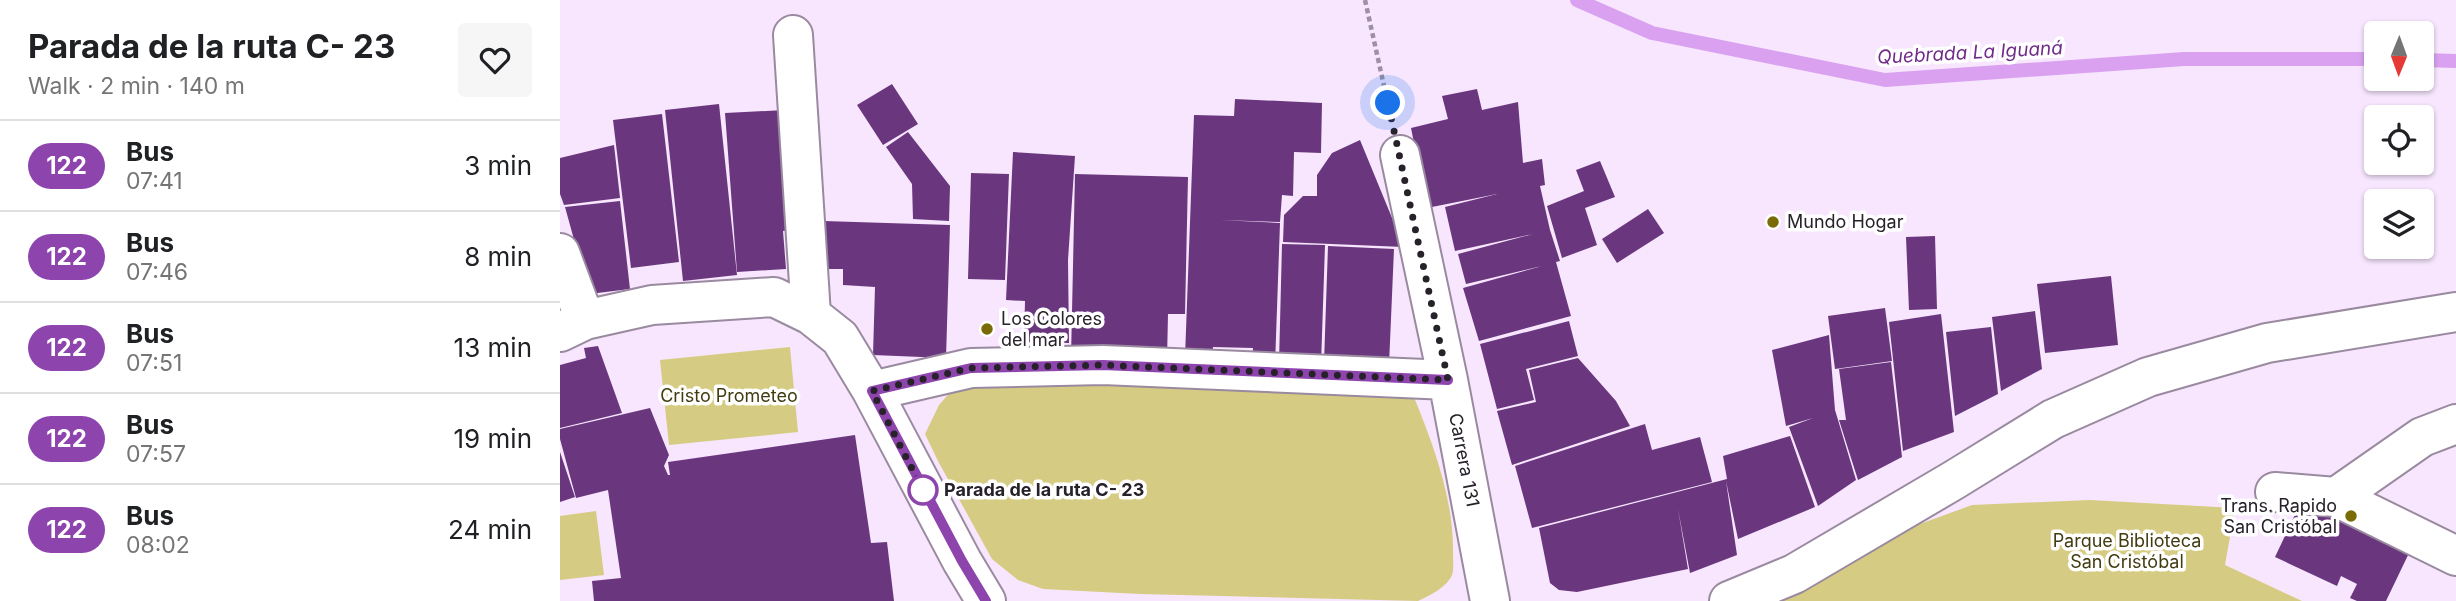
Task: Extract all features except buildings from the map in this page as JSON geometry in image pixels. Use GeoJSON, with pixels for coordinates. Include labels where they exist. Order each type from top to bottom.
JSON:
{"type":"FeatureCollection","features":[{"type":"Feature","properties":{"kind":"street"},"geometry":{"type":"LineString","coordinates":[[793,35],[811,315]]}},
{"type":"Feature","properties":{"kind":"street","name":"Carrera 131"},"geometry":{"type":"LineString","coordinates":[[1400,155],[1448,380],[1490,601]]}},
{"type":"Feature","properties":{"kind":"street"},"geometry":{"type":"LineString","coordinates":[[560,253],[572,326],[652,304],[774,297],[811,315],[840,338],[872,391],[986,601]]}},
{"type":"Feature","properties":{"kind":"street"},"geometry":{"type":"LineString","coordinates":[[1730,601],[1794,574],[2053,419],[2148,377],[2267,343],[2456,312]]}},
{"type":"Feature","properties":{"kind":"street"},"geometry":{"type":"LineString","coordinates":[[872,391],[971,368],[1090,365],[1448,380]]}},
{"type":"Feature","properties":{"kind":"street"},"geometry":{"type":"LineString","coordinates":[[2336,497],[2422,437],[2456,424]]}},
{"type":"Feature","properties":{"kind":"street"},"geometry":{"type":"LineString","coordinates":[[2275,492],[2336,497],[2456,556]]}},
{"type":"Feature","properties":{"kind":"path"},"geometry":{"type":"LineString","coordinates":[[1364,0],[1400,155]]}},
{"type":"Feature","properties":{"kind":"green space","name":"Cristo Prometeo"},"geometry":{"type":"Polygon","coordinates":[[[790,347],[798,432],[669,445],[660,360],[790,347]]]}},
{"type":"Feature","properties":{"kind":"green space"},"geometry":{"type":"Polygon","coordinates":[[[1407,380],[1439,464],[1452,531],[1452,575],[1442,587],[1418,601],[1043,589],[1018,580],[992,559],[925,434],[939,405],[959,382],[1407,380]]]}},
{"type":"Feature","properties":{"kind":"green space","name":"Parque Biblioteca San Cristóbal"},"geometry":{"type":"Polygon","coordinates":[[[2090,500],[2235,508],[2225,565],[2302,601],[1739,601],[1802,567],[1972,505],[2090,500]]]}},
{"type":"Feature","properties":{"kind":"green space"},"geometry":{"type":"Polygon","coordinates":[[[596,511],[604,575],[560,580],[560,516],[596,511]]]}},
{"type":"Feature","properties":{"kind":"waterway","name":"Quebrada La Iguaná"},"geometry":{"type":"LineString","coordinates":[[1577,0],[1652,33],[1885,80],[2184,59],[2364,59]]}},
{"type":"Feature","properties":{"kind":"waterway","name":"Quebrada La Iguaná"},"geometry":{"type":"LineString","coordinates":[[2434,60],[2456,61]]}},
{"type":"Feature","properties":{"kind":"bus line","name":"122"},"geometry":{"type":"LineString","coordinates":[[986,601],[872,391],[971,368],[1103,365],[1448,380]]}},
{"type":"Feature","properties":{"kind":"place","name":"Mundo Hogar"},"geometry":{"type":"Point","coordinates":[1773,222]}},
{"type":"Feature","properties":{"kind":"place","name":"Los Colores del mar"},"geometry":{"type":"Point","coordinates":[987,329]}},
{"type":"Feature","properties":{"kind":"place","name":"Parada de la ruta C- 23"},"geometry":{"type":"Point","coordinates":[923,490]}},
{"type":"Feature","properties":{"kind":"place","name":"Trans. Rapido San Cristóbal"},"geometry":{"type":"Point","coordinates":[2351,516]}},
{"type":"Feature","properties":{"kind":"route"},"geometry":{"type":"LineString","coordinates":[[923,490],[872,391],[971,368],[1103,365],[1448,380],[1388,103]]}}]}
